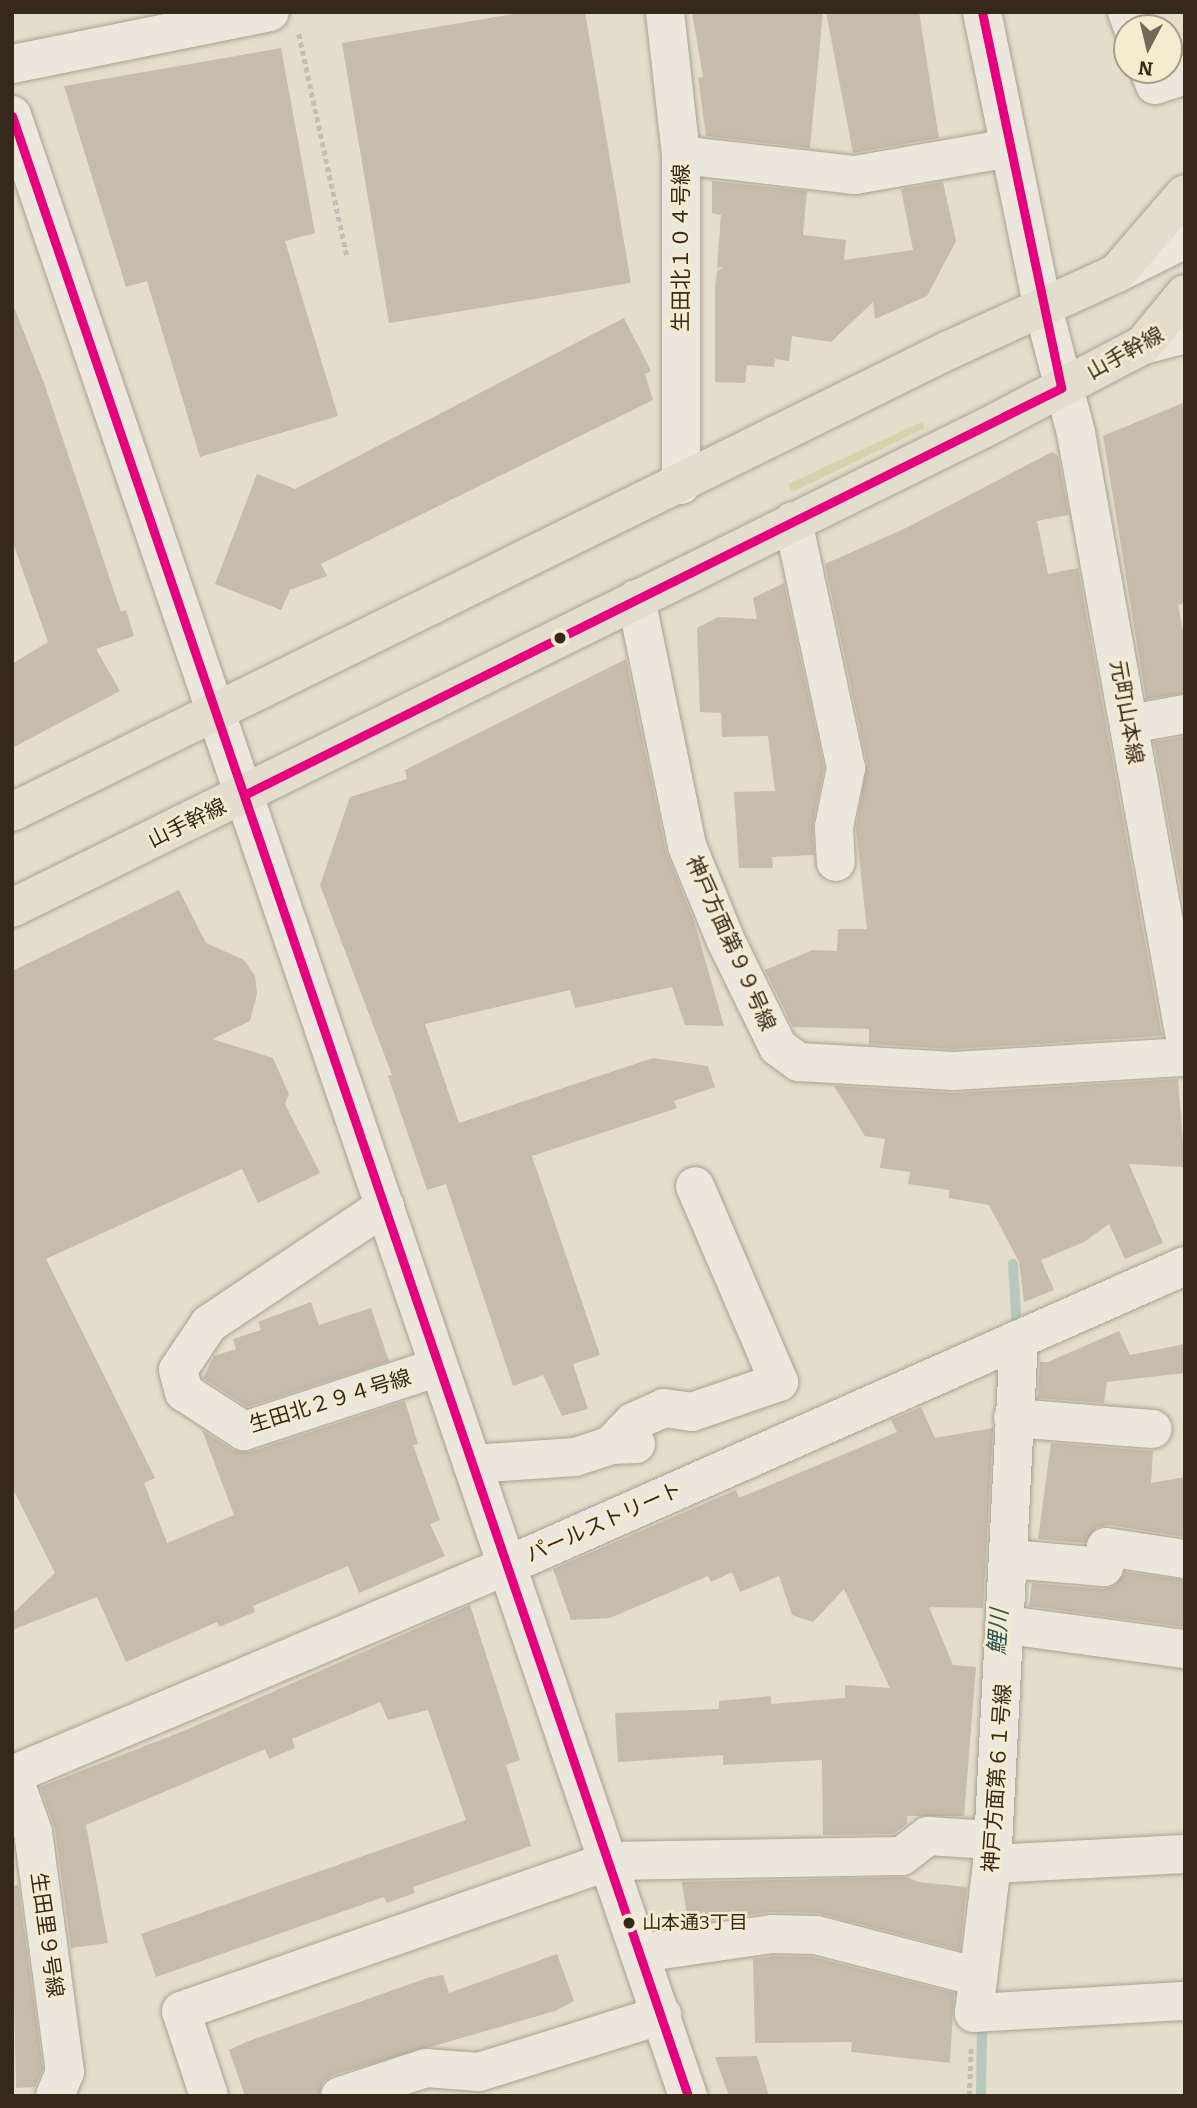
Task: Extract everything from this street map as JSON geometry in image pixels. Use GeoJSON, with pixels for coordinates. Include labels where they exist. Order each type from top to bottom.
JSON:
{"type":"FeatureCollection","features":[{"type":"Feature","properties":{"kind":"main road"},"geometry":{"type":"LineString","coordinates":[[12,812],[681,485],[949,350],[1117,273],[1185,194]]}},
{"type":"Feature","properties":{"kind":"main road"},"geometry":{"type":"LineString","coordinates":[[1143,345],[1185,294]]}},
{"type":"Feature","properties":{"kind":"main road","name":"山手幹線"},"geometry":{"type":"LineString","coordinates":[[12,908],[1143,345]]}},
{"type":"Feature","properties":{"kind":"street","name":"生田北１０４号線"},"geometry":{"type":"LineString","coordinates":[[665,12],[681,155],[681,485]]}},
{"type":"Feature","properties":{"kind":"street","name":"元町山本線"},"geometry":{"type":"LineString","coordinates":[[982,12],[1043,308],[1061,388],[1076,433],[1185,1038]]}},
{"type":"Feature","properties":{"kind":"street"},"geometry":{"type":"LineString","coordinates":[[12,64],[284,19]]}},
{"type":"Feature","properties":{"kind":"street"},"geometry":{"type":"LineString","coordinates":[[12,115],[28,208],[244,794],[688,2096]]}},
{"type":"Feature","properties":{"kind":"street"},"geometry":{"type":"LineString","coordinates":[[681,155],[855,174],[1010,148]]}},
{"type":"Feature","properties":{"kind":"street"},"geometry":{"type":"LineString","coordinates":[[1117,273],[1185,239]]}},
{"type":"Feature","properties":{"kind":"street","name":"山手幹線"},"geometry":{"type":"LineString","coordinates":[[1143,345],[1185,320]]}},
{"type":"Feature","properties":{"kind":"street"},"geometry":{"type":"LineString","coordinates":[[1143,345],[1185,334]]}},
{"type":"Feature","properties":{"kind":"street"},"geometry":{"type":"LineString","coordinates":[[793,521],[846,768],[834,827],[835,862]]}},
{"type":"Feature","properties":{"kind":"street","name":"神戸方面第９９号線"},"geometry":{"type":"LineString","coordinates":[[636,599],[687,846],[726,941],[778,1047],[799,1062],[954,1071],[1185,1057]]}},
{"type":"Feature","properties":{"kind":"street"},"geometry":{"type":"LineString","coordinates":[[1130,724],[1185,714]]}},
{"type":"Feature","properties":{"kind":"street"},"geometry":{"type":"LineString","coordinates":[[472,1464],[575,1457],[611,1445],[633,1422],[664,1408],[692,1412],[779,1382],[695,1186]]}},
{"type":"Feature","properties":{"kind":"street","name":"生田北２９４号線"},"geometry":{"type":"LineString","coordinates":[[385,1206],[209,1324],[178,1370],[184,1392],[244,1431],[439,1367]]}},
{"type":"Feature","properties":{"kind":"street","name":"パールストリート"},"geometry":{"type":"LineString","coordinates":[[12,1774],[506,1566],[1185,1266]]}},
{"type":"Feature","properties":{"kind":"street","name":"神戸方面第６１号線"},"geometry":{"type":"LineString","coordinates":[[976,1995],[982,1846],[1007,1625],[1017,1340]]}},
{"type":"Feature","properties":{"kind":"street"},"geometry":{"type":"LineString","coordinates":[[1013,1418],[1153,1429]]}},
{"type":"Feature","properties":{"kind":"street"},"geometry":{"type":"LineString","coordinates":[[1010,1559],[1104,1567],[1105,1547],[1185,1559]]}},
{"type":"Feature","properties":{"kind":"street"},"geometry":{"type":"LineString","coordinates":[[1007,1625],[1185,1649]]}},
{"type":"Feature","properties":{"kind":"street","name":"生田里９号線"},"geometry":{"type":"LineString","coordinates":[[12,1774],[33,1832],[64,2059],[65,2072],[55,2096]]}},
{"type":"Feature","properties":{"kind":"street"},"geometry":{"type":"LineString","coordinates":[[209,2096],[181,2011],[610,1861],[902,1856],[928,1836],[982,1846],[1185,1854]]}},
{"type":"Feature","properties":{"kind":"street"},"geometry":{"type":"LineString","coordinates":[[640,1953],[772,1934],[816,1934],[976,1995],[1185,2001]]}},
{"type":"Feature","properties":{"kind":"street"},"geometry":{"type":"LineString","coordinates":[[340,2096],[426,2068],[479,2072],[662,2015]]}},
{"type":"Feature","properties":{"kind":"path"},"geometry":{"type":"LineString","coordinates":[[284,19],[347,256]]}},
{"type":"Feature","properties":{"kind":"path"},"geometry":{"type":"LineString","coordinates":[[969,2096],[976,1995]]}},
{"type":"Feature","properties":{"kind":"green space"},"geometry":{"type":"Polygon","coordinates":[[[922,422],[925,428],[792,492],[788,484],[922,422]]]}},
{"type":"Feature","properties":{"kind":"building"},"geometry":{"type":"Polygon","coordinates":[[[525,12],[585,12],[631,283],[389,323],[342,43],[525,12]]]}},
{"type":"Feature","properties":{"kind":"building"},"geometry":{"type":"Polygon","coordinates":[[[692,12],[823,12],[810,148],[706,136],[698,78],[703,77],[692,12]]]}},
{"type":"Feature","properties":{"kind":"building"},"geometry":{"type":"Polygon","coordinates":[[[826,12],[919,12],[939,138],[853,153],[826,12]]]}},
{"type":"Feature","properties":{"kind":"building"},"geometry":{"type":"Polygon","coordinates":[[[281,48],[315,233],[285,241],[338,416],[200,457],[147,281],[126,287],[64,86],[281,48]]]}},
{"type":"Feature","properties":{"kind":"building"},"geometry":{"type":"Polygon","coordinates":[[[712,181],[807,191],[803,235],[846,240],[844,260],[913,250],[901,189],[943,182],[956,241],[927,296],[875,319],[873,302],[831,342],[792,336],[789,361],[775,359],[774,367],[747,365],[745,383],[715,382],[715,289],[717,271],[725,267],[717,268],[721,215],[712,213],[712,181]]]}},
{"type":"Feature","properties":{"kind":"building"},"geometry":{"type":"Polygon","coordinates":[[[14,307],[44,383],[121,612],[126,610],[134,636],[96,649],[120,691],[12,748],[12,664],[48,642],[12,540],[14,307]]]}},
{"type":"Feature","properties":{"kind":"building"},"geometry":{"type":"Polygon","coordinates":[[[624,318],[651,371],[645,374],[653,400],[321,564],[327,576],[290,590],[281,610],[215,584],[257,474],[295,489],[624,318]]]}},
{"type":"Feature","properties":{"kind":"building"},"geometry":{"type":"Polygon","coordinates":[[[1185,402],[1185,603],[1178,605],[1185,642],[1185,693],[1146,699],[1103,436],[1185,402]]]}},
{"type":"Feature","properties":{"kind":"building"},"geometry":{"type":"Polygon","coordinates":[[[1052,452],[1058,456],[1069,515],[1037,521],[1048,574],[1078,568],[1162,1036],[954,1049],[869,1044],[869,1029],[793,1027],[765,970],[813,950],[837,951],[838,929],[867,929],[856,829],[867,763],[825,564],[906,528],[1052,452]]]}},
{"type":"Feature","properties":{"kind":"building"},"geometry":{"type":"Polygon","coordinates":[[[784,583],[824,768],[813,823],[814,855],[772,857],[773,868],[739,868],[734,792],[775,791],[768,736],[722,737],[721,713],[700,712],[697,628],[718,617],[757,619],[753,598],[784,583]]]}},
{"type":"Feature","properties":{"kind":"building"},"geometry":{"type":"Polygon","coordinates":[[[626,659],[666,851],[694,921],[724,1026],[685,1025],[672,987],[575,1008],[570,990],[425,1024],[459,1123],[653,1058],[708,1066],[715,1087],[674,1101],[677,1108],[532,1156],[600,1355],[573,1364],[588,1409],[562,1416],[543,1375],[513,1386],[446,1184],[427,1190],[388,1076],[392,1075],[320,885],[350,797],[407,779],[405,770],[626,659]]]}},
{"type":"Feature","properties":{"kind":"building"},"geometry":{"type":"Polygon","coordinates":[[[1185,736],[1185,913],[1154,742],[1185,736]]]}},
{"type":"Feature","properties":{"kind":"building"},"geometry":{"type":"Polygon","coordinates":[[[179,890],[206,943],[244,960],[255,976],[257,994],[250,1021],[212,1039],[273,1058],[289,1094],[285,1104],[320,1173],[258,1203],[242,1169],[46,1259],[155,1478],[144,1483],[167,1543],[234,1515],[202,1430],[233,1450],[250,1452],[405,1401],[418,1444],[413,1445],[440,1520],[430,1524],[445,1556],[359,1593],[348,1566],[253,1606],[255,1612],[219,1627],[217,1622],[126,1662],[97,1597],[12,1630],[12,1614],[55,1573],[12,1487],[12,971],[179,890]]]}},
{"type":"Feature","properties":{"kind":"building"},"geometry":{"type":"Polygon","coordinates":[[[1178,1079],[1185,1167],[1129,1164],[1163,1243],[1125,1259],[1109,1224],[1084,1242],[1041,1260],[1054,1290],[1024,1302],[1019,1262],[989,1205],[949,1198],[949,1190],[908,1184],[910,1172],[880,1168],[885,1139],[865,1136],[834,1086],[955,1093],[1178,1079]]]}},
{"type":"Feature","properties":{"kind":"building"},"geometry":{"type":"Polygon","coordinates":[[[311,1302],[319,1325],[371,1308],[389,1361],[247,1407],[203,1378],[214,1356],[236,1349],[233,1339],[261,1330],[258,1322],[311,1302]]]}},
{"type":"Feature","properties":{"kind":"building"},"geometry":{"type":"Polygon","coordinates":[[[1119,1331],[1130,1355],[1185,1344],[1185,1373],[1107,1382],[1104,1403],[1038,1398],[1040,1362],[1048,1362],[1119,1331]]]}},
{"type":"Feature","properties":{"kind":"building"},"geometry":{"type":"Polygon","coordinates":[[[921,1407],[935,1438],[993,1428],[983,1608],[929,1607],[953,1665],[976,1667],[964,1816],[907,1816],[907,1824],[894,1834],[823,1835],[822,1760],[723,1765],[723,1755],[618,1762],[615,1713],[719,1709],[719,1701],[771,1696],[771,1704],[845,1698],[845,1685],[890,1688],[844,1589],[813,1622],[792,1615],[779,1576],[740,1592],[732,1572],[711,1582],[708,1576],[610,1618],[571,1620],[553,1569],[736,1490],[739,1498],[897,1432],[891,1420],[921,1407]]]}},
{"type":"Feature","properties":{"kind":"building"},"geometry":{"type":"Polygon","coordinates":[[[1051,1443],[1153,1451],[1151,1483],[1185,1477],[1185,1537],[1109,1525],[1097,1527],[1085,1543],[1038,1539],[1051,1443]]]}},
{"type":"Feature","properties":{"kind":"building"},"geometry":{"type":"Polygon","coordinates":[[[1125,1572],[1185,1580],[1185,1627],[1029,1606],[1032,1583],[1103,1589],[1114,1586],[1125,1572]]]}},
{"type":"Feature","properties":{"kind":"building"},"geometry":{"type":"Polygon","coordinates":[[[470,1605],[520,1760],[506,1765],[531,1846],[413,1887],[415,1893],[387,1903],[384,1897],[156,1977],[141,1934],[466,1820],[428,1710],[388,1720],[380,1702],[292,1739],[295,1748],[269,1759],[265,1749],[86,1825],[108,1943],[71,1948],[55,1829],[40,1787],[186,1730],[470,1605]]]}},
{"type":"Feature","properties":{"kind":"building"},"geometry":{"type":"Polygon","coordinates":[[[907,1877],[918,1882],[967,1887],[960,1950],[817,1913],[769,1912],[688,1924],[682,1882],[907,1877]]]}},
{"type":"Feature","properties":{"kind":"building"},"geometry":{"type":"Polygon","coordinates":[[[18,1885],[43,2069],[35,2087],[16,2088],[12,1886],[18,1885]]]}},
{"type":"Feature","properties":{"kind":"building"},"geometry":{"type":"Polygon","coordinates":[[[557,1954],[574,2001],[555,2011],[333,2075],[323,2082],[319,2096],[245,2096],[229,2050],[246,2042],[430,1977],[443,1975],[449,1993],[557,1954]]]}},
{"type":"Feature","properties":{"kind":"building"},"geometry":{"type":"Polygon","coordinates":[[[773,1956],[813,1957],[954,1993],[950,2063],[851,2052],[852,2042],[755,2043],[753,1959],[773,1956]]]}},
{"type":"Feature","properties":{"kind":"building"},"geometry":{"type":"Polygon","coordinates":[[[757,2056],[769,2096],[729,2096],[715,2057],[757,2056]]]}},
{"type":"Feature","properties":{"kind":"waterway","name":"鯉川"},"geometry":{"type":"LineString","coordinates":[[1013,1264],[1017,1331]]}},
{"type":"Feature","properties":{"kind":"waterway","name":"鯉川"},"geometry":{"type":"LineString","coordinates":[[981,2096],[982,2029]]}},
{"type":"Feature","properties":{"kind":"transit line"},"geometry":{"type":"LineString","coordinates":[[982,12],[1061,388]]}},
{"type":"Feature","properties":{"kind":"transit line"},"geometry":{"type":"LineString","coordinates":[[12,116],[688,2096]]}},
{"type":"Feature","properties":{"kind":"transit line"},"geometry":{"type":"LineString","coordinates":[[244,795],[1061,388]]}},
{"type":"Feature","properties":{"kind":"place","name":"山本通3丁目"},"geometry":{"type":"Point","coordinates":[629,1923]}}]}
